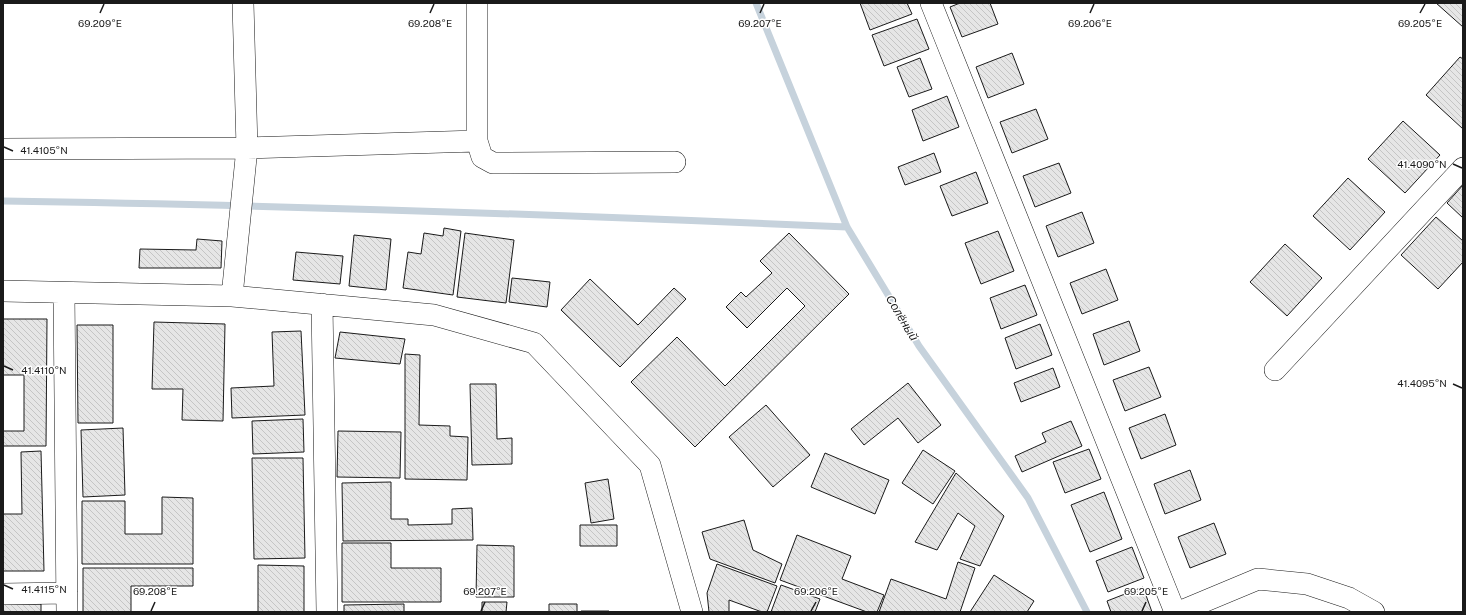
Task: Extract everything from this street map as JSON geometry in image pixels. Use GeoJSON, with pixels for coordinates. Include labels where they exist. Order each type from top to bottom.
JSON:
{"type":"FeatureCollection","features":[{"type":"Feature","properties":{"kind":"street"},"geometry":{"type":"LineString","coordinates":[[232,296],[247,148],[243,3]]}},
{"type":"Feature","properties":{"kind":"street"},"geometry":{"type":"LineString","coordinates":[[477,3],[477,142],[482,157],[493,163],[675,162]]}},
{"type":"Feature","properties":{"kind":"street"},"geometry":{"type":"LineString","coordinates":[[931,3],[1175,612]]}},
{"type":"Feature","properties":{"kind":"street"},"geometry":{"type":"LineString","coordinates":[[3,150],[247,148],[477,142]]}},
{"type":"Feature","properties":{"kind":"street"},"geometry":{"type":"LineString","coordinates":[[1275,370],[1463,168]]}},
{"type":"Feature","properties":{"kind":"street"},"geometry":{"type":"LineString","coordinates":[[3,291],[232,296],[322,304],[434,315],[534,342],[650,465],[692,612]]}},
{"type":"Feature","properties":{"kind":"street"},"geometry":{"type":"LineString","coordinates":[[3,594],[67,602],[64,292]]}},
{"type":"Feature","properties":{"kind":"street"},"geometry":{"type":"LineString","coordinates":[[322,304],[327,612]]}},
{"type":"Feature","properties":{"kind":"street"},"geometry":{"type":"LineString","coordinates":[[1179,612],[1258,579],[1307,584],[1349,598],[1374,612]]}},
{"type":"Feature","properties":{"kind":"building"},"geometry":{"type":"Polygon","coordinates":[[[860,3],[907,3],[912,14],[870,30],[860,3]]]}},
{"type":"Feature","properties":{"kind":"building"},"geometry":{"type":"Polygon","coordinates":[[[960,3],[990,3],[998,24],[962,37],[950,7],[960,3]]]}},
{"type":"Feature","properties":{"kind":"building"},"geometry":{"type":"Polygon","coordinates":[[[1436,3],[1463,3],[1463,27],[1436,3]]]}},
{"type":"Feature","properties":{"kind":"building"},"geometry":{"type":"Polygon","coordinates":[[[917,19],[929,49],[884,66],[872,35],[917,19]]]}},
{"type":"Feature","properties":{"kind":"building"},"geometry":{"type":"Polygon","coordinates":[[[1012,53],[1024,84],[988,98],[976,67],[1012,53]]]}},
{"type":"Feature","properties":{"kind":"building"},"geometry":{"type":"Polygon","coordinates":[[[1460,57],[1463,59],[1463,129],[1426,95],[1460,57]]]}},
{"type":"Feature","properties":{"kind":"building"},"geometry":{"type":"Polygon","coordinates":[[[920,58],[932,89],[909,97],[897,67],[920,58]]]}},
{"type":"Feature","properties":{"kind":"building"},"geometry":{"type":"Polygon","coordinates":[[[947,96],[959,127],[923,141],[912,110],[947,96]]]}},
{"type":"Feature","properties":{"kind":"building"},"geometry":{"type":"Polygon","coordinates":[[[1036,109],[1048,139],[1012,153],[1000,122],[1036,109]]]}},
{"type":"Feature","properties":{"kind":"building"},"geometry":{"type":"Polygon","coordinates":[[[1403,121],[1440,155],[1405,193],[1368,159],[1403,121]]]}},
{"type":"Feature","properties":{"kind":"building"},"geometry":{"type":"Polygon","coordinates":[[[934,153],[941,172],[905,185],[898,167],[934,153]]]}},
{"type":"Feature","properties":{"kind":"building"},"geometry":{"type":"Polygon","coordinates":[[[1059,163],[1071,193],[1035,207],[1023,176],[1059,163]]]}},
{"type":"Feature","properties":{"kind":"building"},"geometry":{"type":"Polygon","coordinates":[[[976,172],[988,203],[952,216],[940,186],[976,172]]]}},
{"type":"Feature","properties":{"kind":"building"},"geometry":{"type":"Polygon","coordinates":[[[1348,178],[1385,212],[1350,250],[1313,216],[1348,178]]]}},
{"type":"Feature","properties":{"kind":"building"},"geometry":{"type":"Polygon","coordinates":[[[1463,185],[1463,218],[1447,203],[1463,185]]]}},
{"type":"Feature","properties":{"kind":"building"},"geometry":{"type":"Polygon","coordinates":[[[1082,212],[1094,243],[1058,257],[1046,226],[1082,212]]]}},
{"type":"Feature","properties":{"kind":"building"},"geometry":{"type":"Polygon","coordinates":[[[1436,217],[1463,241],[1463,262],[1438,289],[1401,255],[1436,217]]]}},
{"type":"Feature","properties":{"kind":"building"},"geometry":{"type":"Polygon","coordinates":[[[444,228],[461,231],[453,295],[403,288],[408,252],[421,254],[424,233],[443,236],[444,228]]]}},
{"type":"Feature","properties":{"kind":"building"},"geometry":{"type":"Polygon","coordinates":[[[998,231],[1014,271],[981,284],[965,243],[998,231]]]}},
{"type":"Feature","properties":{"kind":"building"},"geometry":{"type":"Polygon","coordinates":[[[465,233],[514,240],[506,303],[457,297],[465,233]]]}},
{"type":"Feature","properties":{"kind":"building"},"geometry":{"type":"Polygon","coordinates":[[[789,233],[849,294],[695,447],[631,382],[677,337],[725,386],[805,306],[787,288],[747,328],[726,307],[741,292],[746,297],[772,273],[760,261],[789,233]]]}},
{"type":"Feature","properties":{"kind":"building"},"geometry":{"type":"Polygon","coordinates":[[[354,235],[391,239],[386,290],[349,286],[354,235]]]}},
{"type":"Feature","properties":{"kind":"building"},"geometry":{"type":"Polygon","coordinates":[[[197,239],[222,241],[221,268],[139,268],[140,249],[196,250],[197,239]]]}},
{"type":"Feature","properties":{"kind":"building"},"geometry":{"type":"Polygon","coordinates":[[[1285,244],[1322,278],[1287,316],[1250,282],[1285,244]]]}},
{"type":"Feature","properties":{"kind":"building"},"geometry":{"type":"Polygon","coordinates":[[[296,252],[343,256],[340,284],[293,280],[296,252]]]}},
{"type":"Feature","properties":{"kind":"building"},"geometry":{"type":"Polygon","coordinates":[[[1106,269],[1118,300],[1082,314],[1070,283],[1106,269]]]}},
{"type":"Feature","properties":{"kind":"building"},"geometry":{"type":"Polygon","coordinates":[[[512,278],[550,282],[547,307],[509,302],[512,278]]]}},
{"type":"Feature","properties":{"kind":"building"},"geometry":{"type":"Polygon","coordinates":[[[590,279],[638,325],[674,288],[686,299],[620,367],[561,310],[590,279]]]}},
{"type":"Feature","properties":{"kind":"building"},"geometry":{"type":"Polygon","coordinates":[[[1025,285],[1037,315],[1001,329],[990,298],[1025,285]]]}},
{"type":"Feature","properties":{"kind":"building"},"geometry":{"type":"Polygon","coordinates":[[[3,319],[47,319],[46,446],[3,446],[3,431],[24,431],[24,375],[3,375],[3,319]]]}},
{"type":"Feature","properties":{"kind":"building"},"geometry":{"type":"Polygon","coordinates":[[[1129,321],[1140,351],[1104,365],[1093,334],[1129,321]]]}},
{"type":"Feature","properties":{"kind":"building"},"geometry":{"type":"Polygon","coordinates":[[[154,322],[225,324],[223,421],[182,420],[183,389],[152,389],[154,322]]]}},
{"type":"Feature","properties":{"kind":"building"},"geometry":{"type":"Polygon","coordinates":[[[1040,324],[1052,355],[1016,369],[1005,338],[1040,324]]]}},
{"type":"Feature","properties":{"kind":"building"},"geometry":{"type":"Polygon","coordinates":[[[77,325],[113,325],[113,423],[78,423],[77,325]]]}},
{"type":"Feature","properties":{"kind":"building"},"geometry":{"type":"Polygon","coordinates":[[[301,331],[305,415],[232,418],[231,388],[274,386],[272,332],[301,331]]]}},
{"type":"Feature","properties":{"kind":"building"},"geometry":{"type":"Polygon","coordinates":[[[340,332],[405,339],[400,364],[335,358],[340,332]]]}},
{"type":"Feature","properties":{"kind":"building"},"geometry":{"type":"Polygon","coordinates":[[[405,354],[420,355],[419,425],[450,426],[450,436],[468,437],[467,480],[405,479],[405,354]]]}},
{"type":"Feature","properties":{"kind":"building"},"geometry":{"type":"Polygon","coordinates":[[[1149,367],[1161,397],[1125,411],[1113,380],[1149,367]]]}},
{"type":"Feature","properties":{"kind":"building"},"geometry":{"type":"Polygon","coordinates":[[[1053,368],[1060,387],[1021,402],[1014,383],[1053,368]]]}},
{"type":"Feature","properties":{"kind":"building"},"geometry":{"type":"Polygon","coordinates":[[[908,383],[941,425],[918,443],[898,418],[864,445],[851,429],[908,383]]]}},
{"type":"Feature","properties":{"kind":"building"},"geometry":{"type":"Polygon","coordinates":[[[470,384],[496,384],[497,439],[512,438],[512,464],[472,465],[470,384]]]}},
{"type":"Feature","properties":{"kind":"building"},"geometry":{"type":"Polygon","coordinates":[[[766,405],[810,455],[773,487],[729,437],[766,405]]]}},
{"type":"Feature","properties":{"kind":"building"},"geometry":{"type":"Polygon","coordinates":[[[1165,414],[1176,445],[1141,459],[1129,428],[1165,414]]]}},
{"type":"Feature","properties":{"kind":"building"},"geometry":{"type":"Polygon","coordinates":[[[303,419],[304,452],[253,454],[252,421],[303,419]]]}},
{"type":"Feature","properties":{"kind":"building"},"geometry":{"type":"Polygon","coordinates":[[[1071,421],[1082,446],[1022,472],[1015,456],[1046,442],[1042,433],[1071,421]]]}},
{"type":"Feature","properties":{"kind":"building"},"geometry":{"type":"Polygon","coordinates":[[[123,428],[125,495],[83,497],[81,430],[123,428]]]}},
{"type":"Feature","properties":{"kind":"building"},"geometry":{"type":"Polygon","coordinates":[[[338,431],[401,432],[400,478],[337,477],[338,431]]]}},
{"type":"Feature","properties":{"kind":"building"},"geometry":{"type":"Polygon","coordinates":[[[1089,449],[1101,479],[1065,493],[1053,462],[1089,449]]]}},
{"type":"Feature","properties":{"kind":"building"},"geometry":{"type":"Polygon","coordinates":[[[923,450],[955,471],[933,504],[902,483],[923,450]]]}},
{"type":"Feature","properties":{"kind":"building"},"geometry":{"type":"Polygon","coordinates":[[[41,451],[44,571],[3,571],[3,514],[22,514],[21,452],[41,451]]]}},
{"type":"Feature","properties":{"kind":"building"},"geometry":{"type":"Polygon","coordinates":[[[825,453],[889,480],[875,514],[811,487],[825,453]]]}},
{"type":"Feature","properties":{"kind":"building"},"geometry":{"type":"Polygon","coordinates":[[[252,458],[303,458],[305,558],[254,559],[252,458]]]}},
{"type":"Feature","properties":{"kind":"building"},"geometry":{"type":"Polygon","coordinates":[[[1190,470],[1201,500],[1165,514],[1154,484],[1190,470]]]}},
{"type":"Feature","properties":{"kind":"building"},"geometry":{"type":"Polygon","coordinates":[[[956,473],[1004,516],[980,566],[960,559],[975,526],[958,513],[937,550],[915,542],[956,473]]]}},
{"type":"Feature","properties":{"kind":"building"},"geometry":{"type":"Polygon","coordinates":[[[608,479],[614,519],[591,523],[585,483],[608,479]]]}},
{"type":"Feature","properties":{"kind":"building"},"geometry":{"type":"Polygon","coordinates":[[[391,482],[391,519],[408,519],[408,525],[452,524],[452,509],[472,508],[473,540],[343,541],[342,483],[391,482]]]}},
{"type":"Feature","properties":{"kind":"building"},"geometry":{"type":"Polygon","coordinates":[[[1104,492],[1122,539],[1090,552],[1071,505],[1104,492]]]}},
{"type":"Feature","properties":{"kind":"building"},"geometry":{"type":"Polygon","coordinates":[[[162,497],[193,498],[193,564],[82,564],[82,501],[125,501],[125,534],[162,534],[162,497]]]}},
{"type":"Feature","properties":{"kind":"building"},"geometry":{"type":"Polygon","coordinates":[[[744,520],[753,550],[782,564],[775,583],[710,559],[702,532],[744,520]]]}},
{"type":"Feature","properties":{"kind":"building"},"geometry":{"type":"Polygon","coordinates":[[[1214,523],[1226,554],[1190,568],[1178,537],[1214,523]]]}},
{"type":"Feature","properties":{"kind":"building"},"geometry":{"type":"Polygon","coordinates":[[[580,525],[617,525],[617,546],[580,546],[580,525]]]}},
{"type":"Feature","properties":{"kind":"building"},"geometry":{"type":"Polygon","coordinates":[[[797,535],[851,556],[842,579],[884,595],[877,612],[867,612],[780,580],[797,535]]]}},
{"type":"Feature","properties":{"kind":"building"},"geometry":{"type":"Polygon","coordinates":[[[342,543],[391,543],[391,568],[441,568],[441,602],[342,602],[342,543]]]}},
{"type":"Feature","properties":{"kind":"building"},"geometry":{"type":"Polygon","coordinates":[[[477,545],[514,546],[514,597],[476,597],[477,545]]]}},
{"type":"Feature","properties":{"kind":"building"},"geometry":{"type":"Polygon","coordinates":[[[1132,547],[1144,578],[1108,592],[1096,561],[1132,547]]]}},
{"type":"Feature","properties":{"kind":"building"},"geometry":{"type":"Polygon","coordinates":[[[958,562],[975,568],[960,612],[879,612],[891,579],[946,599],[958,562]]]}},
{"type":"Feature","properties":{"kind":"building"},"geometry":{"type":"Polygon","coordinates":[[[717,564],[777,586],[767,612],[762,612],[729,600],[729,612],[709,612],[707,593],[717,564]]]}},
{"type":"Feature","properties":{"kind":"building"},"geometry":{"type":"Polygon","coordinates":[[[258,565],[304,566],[304,612],[258,612],[258,565]]]}},
{"type":"Feature","properties":{"kind":"building"},"geometry":{"type":"Polygon","coordinates":[[[83,568],[193,568],[193,586],[131,586],[131,612],[83,612],[83,568]]]}},
{"type":"Feature","properties":{"kind":"building"},"geometry":{"type":"Polygon","coordinates":[[[994,575],[1034,601],[1027,612],[970,612],[994,575]]]}},
{"type":"Feature","properties":{"kind":"building"},"geometry":{"type":"Polygon","coordinates":[[[781,585],[820,599],[815,612],[771,612],[781,585]]]}},
{"type":"Feature","properties":{"kind":"building"},"geometry":{"type":"Polygon","coordinates":[[[1143,587],[1152,612],[1111,612],[1107,601],[1143,587]]]}},
{"type":"Feature","properties":{"kind":"building"},"geometry":{"type":"Polygon","coordinates":[[[482,602],[507,602],[506,612],[482,612],[482,602]]]}},
{"type":"Feature","properties":{"kind":"building"},"geometry":{"type":"Polygon","coordinates":[[[3,604],[41,604],[41,612],[3,612],[3,604]]]}},
{"type":"Feature","properties":{"kind":"building"},"geometry":{"type":"Polygon","coordinates":[[[404,604],[404,612],[344,612],[344,605],[404,604]]]}},
{"type":"Feature","properties":{"kind":"building"},"geometry":{"type":"Polygon","coordinates":[[[549,604],[577,604],[577,612],[549,612],[549,604]]]}},
{"type":"Feature","properties":{"kind":"building"},"geometry":{"type":"Polygon","coordinates":[[[609,611],[609,612],[581,612],[609,611]]]}},
{"type":"Feature","properties":{"kind":"waterway","name":"Солёный"},"geometry":{"type":"LineString","coordinates":[[756,3],[847,227],[919,346],[1028,498],[1087,612]]}},
{"type":"Feature","properties":{"kind":"waterway"},"geometry":{"type":"LineString","coordinates":[[3,201],[425,211],[847,227]]}}]}
